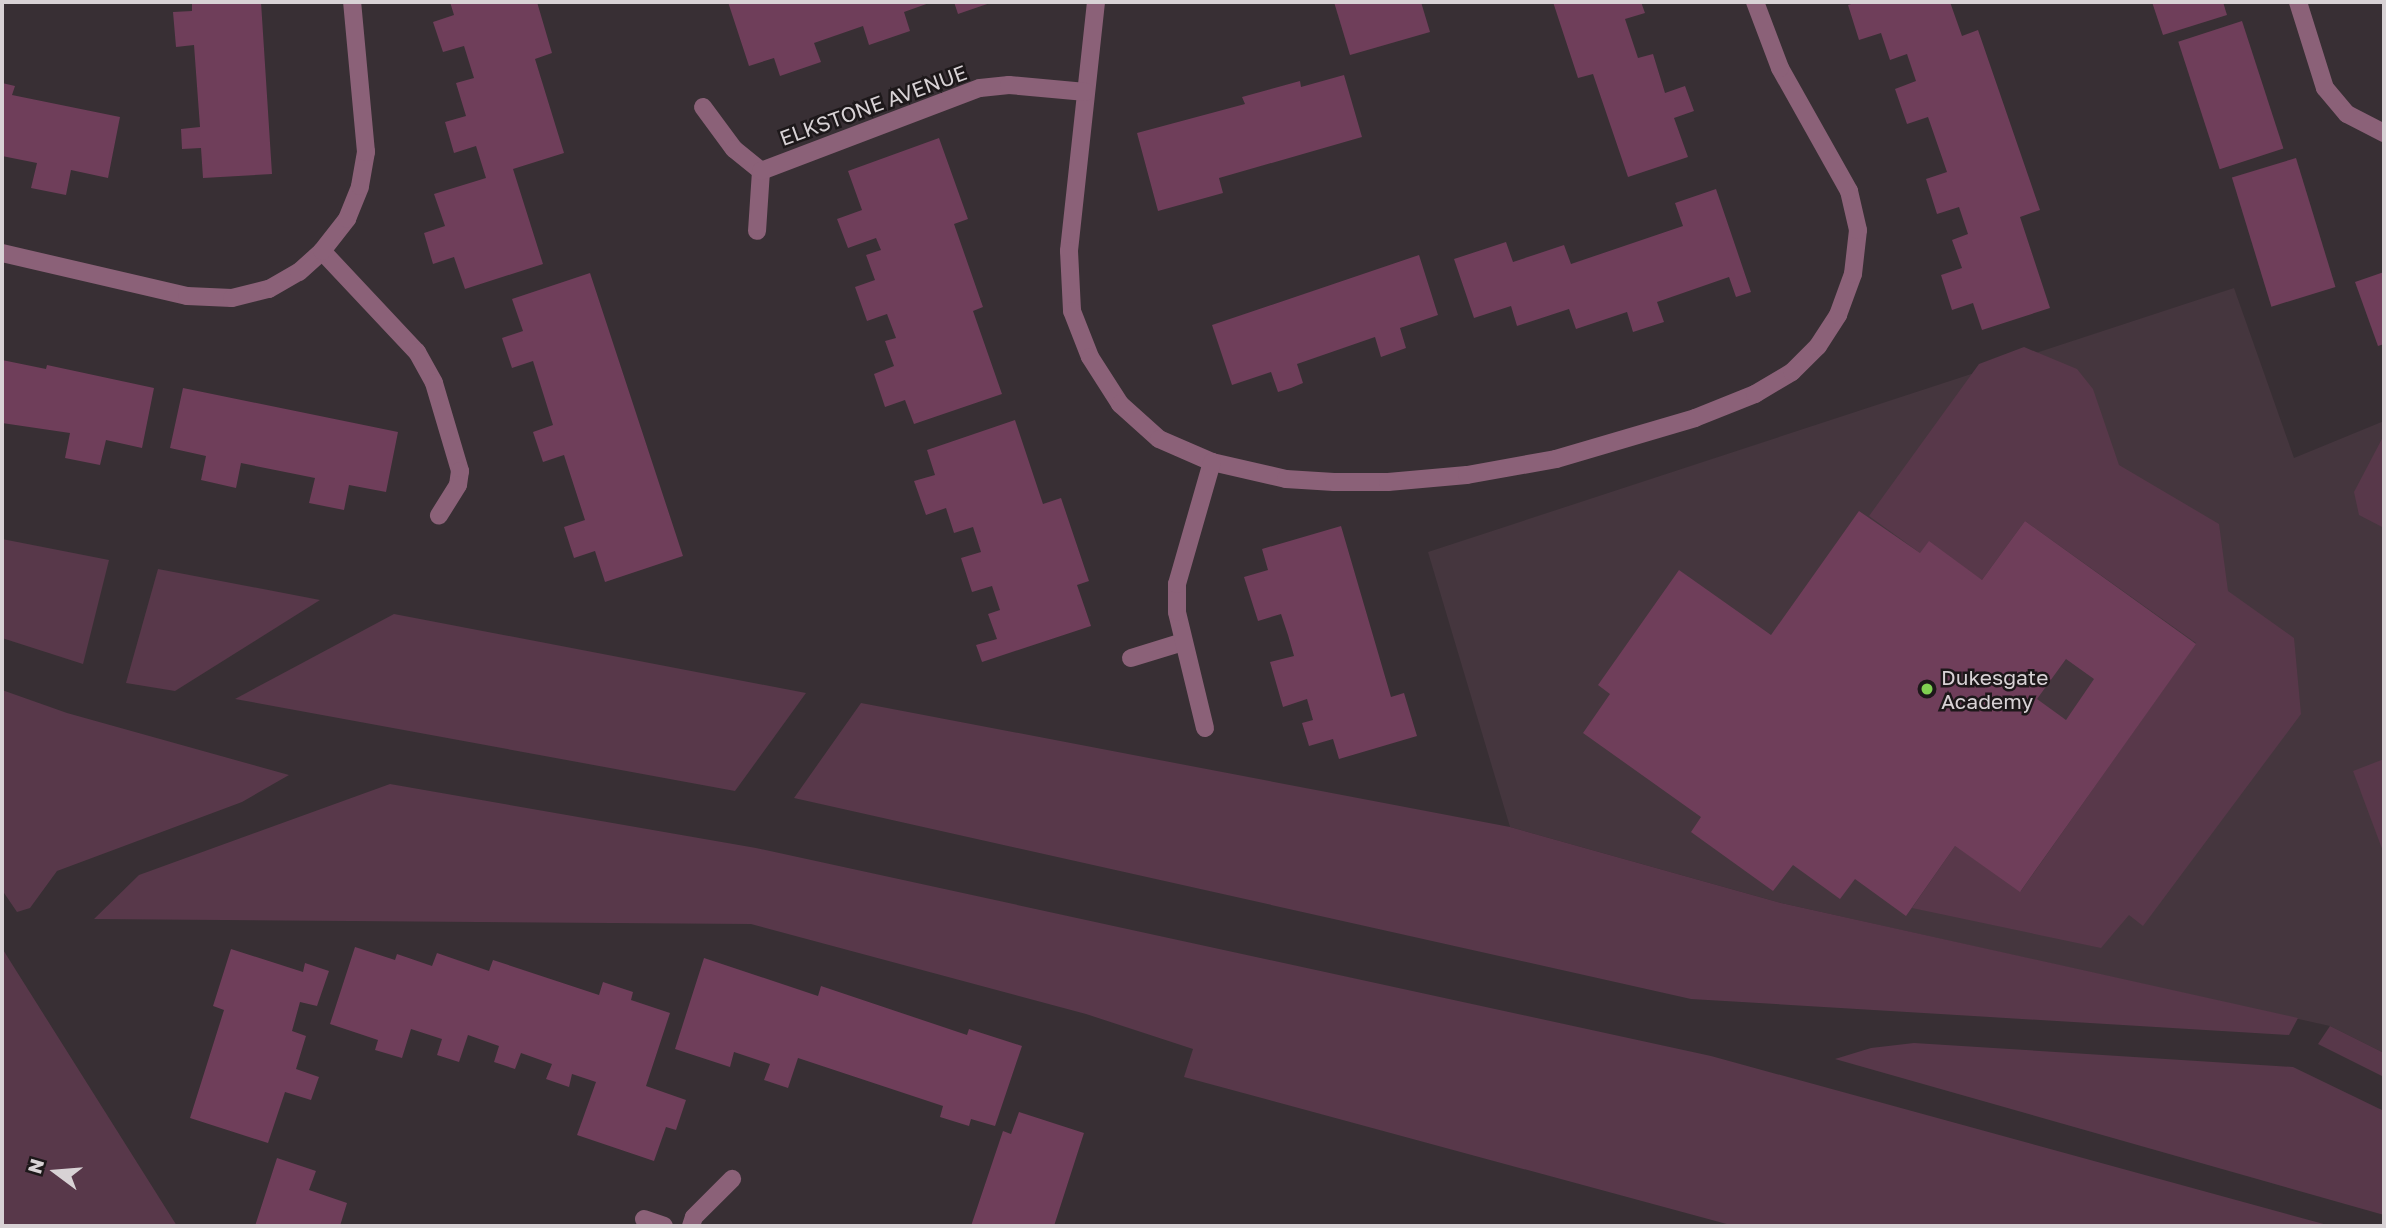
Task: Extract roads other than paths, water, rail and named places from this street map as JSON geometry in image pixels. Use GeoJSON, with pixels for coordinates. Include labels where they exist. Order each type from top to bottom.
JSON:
{"type":"FeatureCollection","features":[{"type":"Feature","properties":{"kind":"street"},"geometry":{"type":"LineString","coordinates":[[2,253],[187,296],[232,298],[269,289],[299,272],[322,251],[347,219],[360,186],[366,152],[352,2]]}},
{"type":"Feature","properties":{"kind":"street"},"geometry":{"type":"LineString","coordinates":[[1096,2],[1069,251],[1072,311],[1090,358],[1120,404],[1159,439],[1212,462],[1286,479],[1334,482],[1388,482],[1467,475],[1556,459],[1695,418],[1755,394],[1792,372],[1818,346],[1838,315],[1853,274],[1858,230],[1849,191],[1780,68],[1755,2]]}},
{"type":"Feature","properties":{"kind":"street"},"geometry":{"type":"LineString","coordinates":[[2298,2],[2325,88],[2347,114],[2384,133]]}},
{"type":"Feature","properties":{"kind":"street","name":"ELKSTONE AVENUE"},"geometry":{"type":"LineString","coordinates":[[761,171],[980,88],[1009,85],[1086,92]]}},
{"type":"Feature","properties":{"kind":"street","name":"ELKSTONE AVENUE"},"geometry":{"type":"LineString","coordinates":[[703,107],[734,149],[761,171]]}},
{"type":"Feature","properties":{"kind":"street","name":"ELKSTONE AVENUE"},"geometry":{"type":"LineString","coordinates":[[757,231],[761,171]]}},
{"type":"Feature","properties":{"kind":"street"},"geometry":{"type":"LineString","coordinates":[[322,251],[417,352],[434,383],[460,471],[458,485],[439,515]]}},
{"type":"Feature","properties":{"kind":"street"},"geometry":{"type":"LineString","coordinates":[[1205,728],[1177,612],[1177,584],[1212,462]]}},
{"type":"Feature","properties":{"kind":"street"},"geometry":{"type":"LineString","coordinates":[[1131,658],[1183,642]]}},
{"type":"Feature","properties":{"kind":"street"},"geometry":{"type":"LineString","coordinates":[[691,1226],[694,1217],[732,1179]]}},
{"type":"Feature","properties":{"kind":"street"},"geometry":{"type":"LineString","coordinates":[[643,1219],[664,1226]]}},
{"type":"Feature","properties":{"kind":"place","name":"Dukesgate Academy"},"geometry":{"type":"Point","coordinates":[1927,689]}}]}
